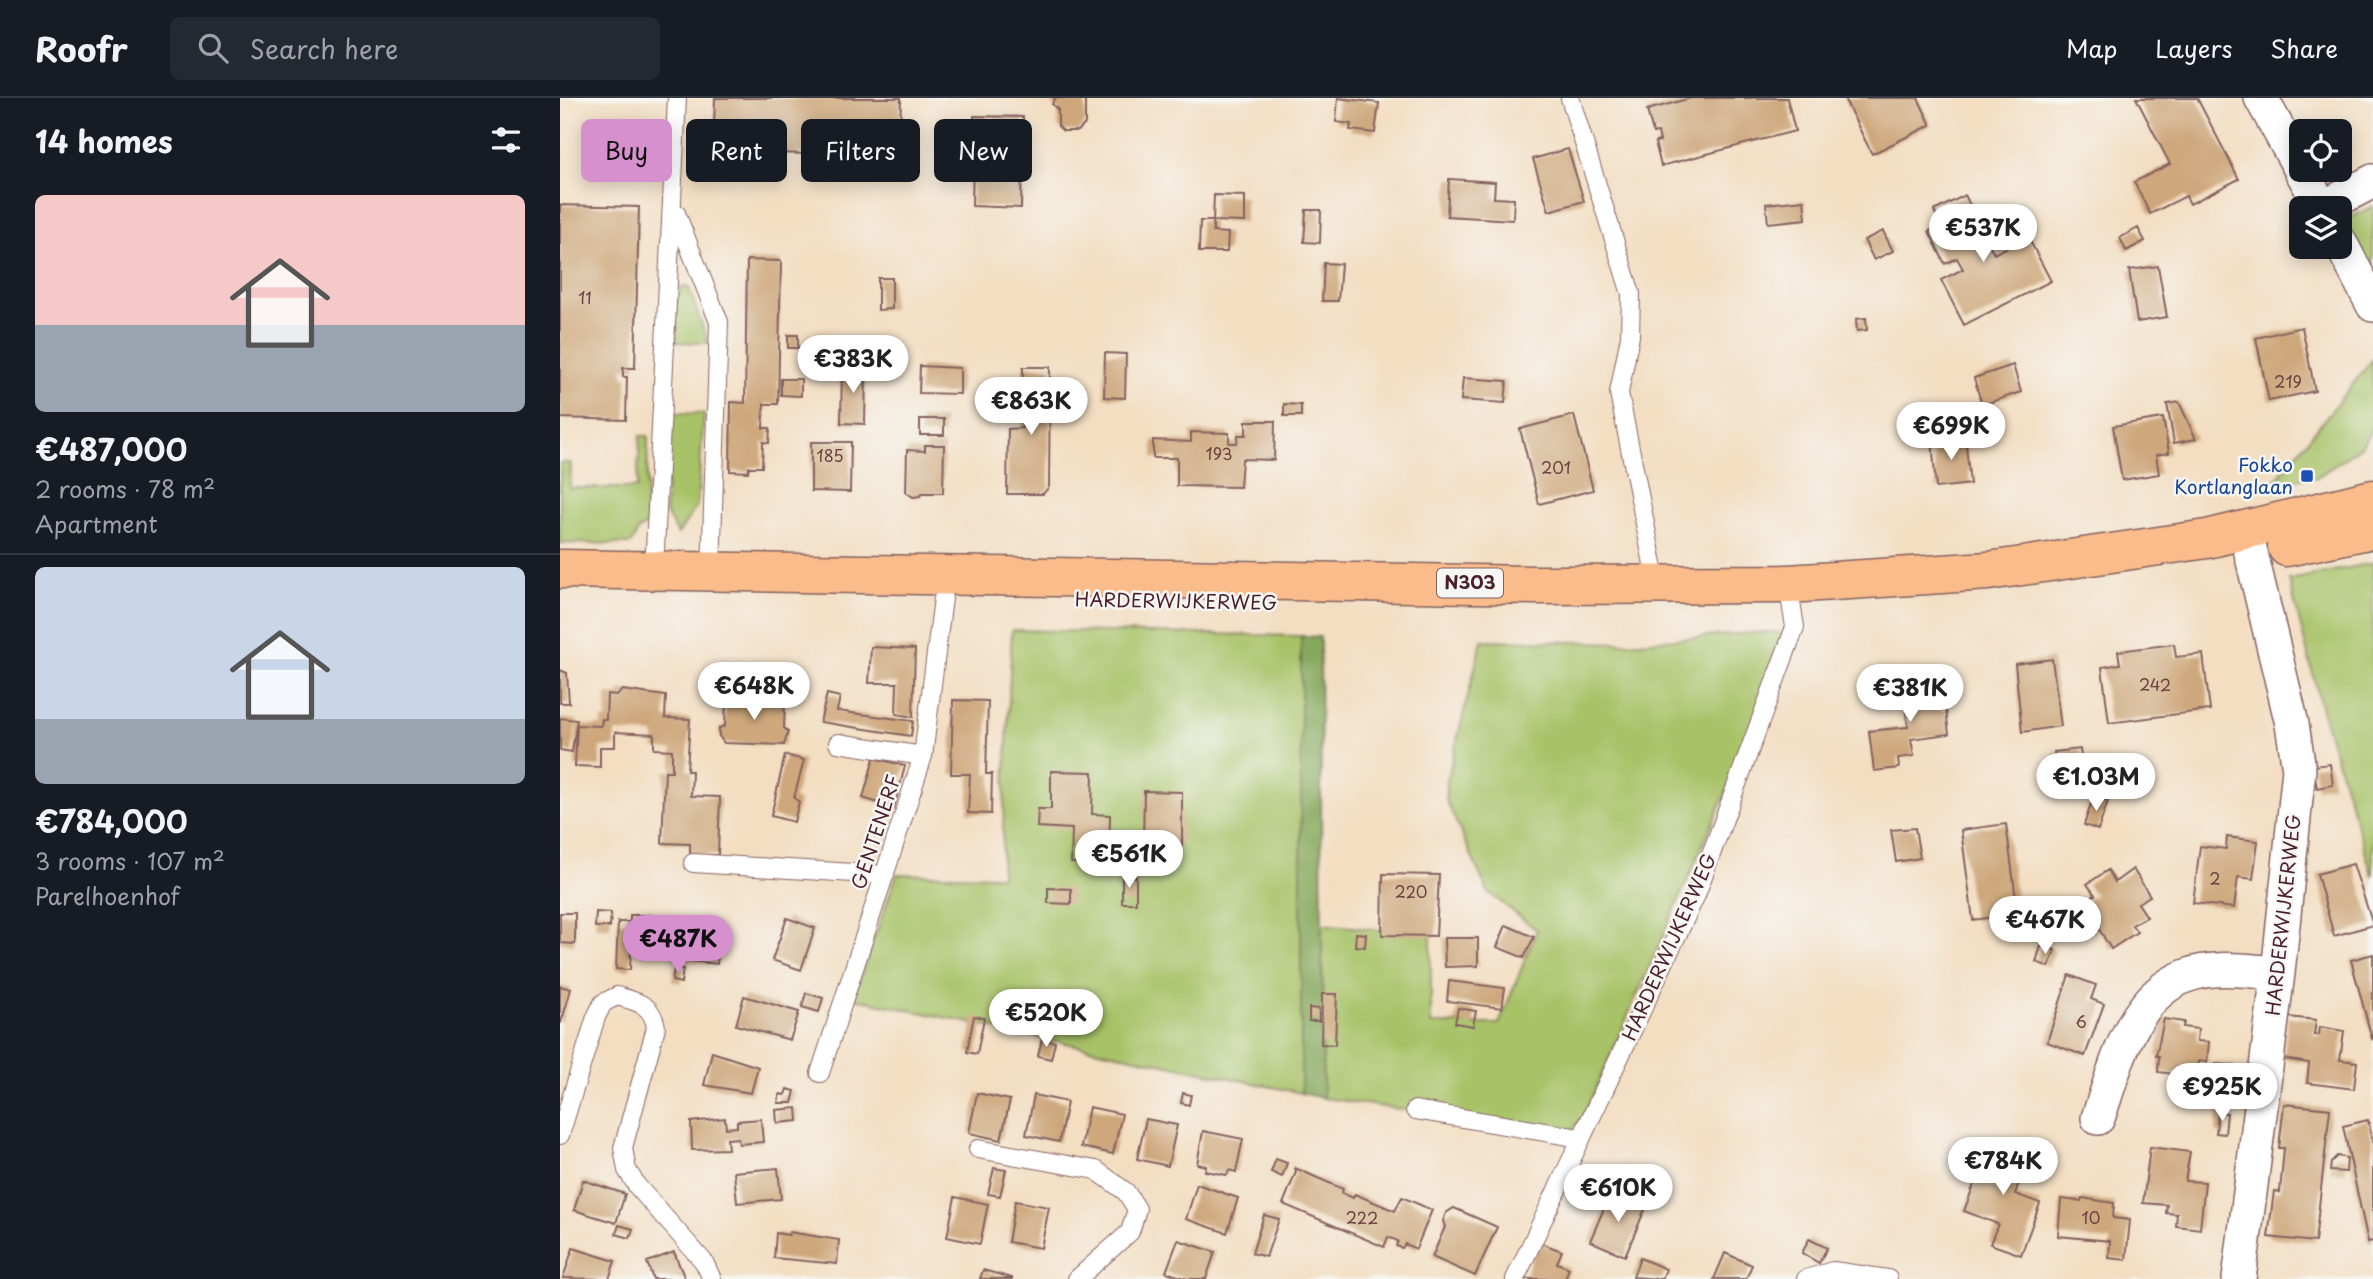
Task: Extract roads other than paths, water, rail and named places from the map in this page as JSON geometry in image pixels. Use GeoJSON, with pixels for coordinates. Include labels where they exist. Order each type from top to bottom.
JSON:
{"type":"FeatureCollection","features":[{"type":"Feature","properties":{"kind":"main road","name":"HARDERWIJKERWEG"},"geometry":{"type":"LineString","coordinates":[[2249,543],[2373,499]]}},
{"type":"Feature","properties":{"kind":"main road","name":"HARDERWIJKERWEG"},"geometry":{"type":"LineString","coordinates":[[560,589],[1536,607],[1790,595],[1988,570],[2373,529]]}},
{"type":"Feature","properties":{"kind":"main road","name":"HARDERWIJKERWEG"},"geometry":{"type":"LineString","coordinates":[[560,569],[1657,584],[1790,595]]}},
{"type":"Feature","properties":{"kind":"street"},"geometry":{"type":"LineString","coordinates":[[2261,98],[2315,196]]}},
{"type":"Feature","properties":{"kind":"street"},"geometry":{"type":"LineString","coordinates":[[2345,196],[2373,181]]}},
{"type":"Feature","properties":{"kind":"street"},"geometry":{"type":"LineString","coordinates":[[2349,259],[2373,305]]}},
{"type":"Feature","properties":{"kind":"street","name":"HARDERWIJKERWEG"},"geometry":{"type":"LineString","coordinates":[[2239,1279],[2278,973],[2299,769],[2292,724],[2249,543]]}},
{"type":"Feature","properties":{"kind":"street"},"geometry":{"type":"LineString","coordinates":[[2098,1118],[2128,1033],[2159,992],[2187,975],[2223,970],[2278,973]]}},
{"type":"Feature","properties":{"kind":"lane"},"geometry":{"type":"LineString","coordinates":[[654,570],[677,98]]}},
{"type":"Feature","properties":{"kind":"lane"},"geometry":{"type":"LineString","coordinates":[[1570,98],[1631,294],[1630,336],[1619,393],[1657,584]]}},
{"type":"Feature","properties":{"kind":"lane"},"geometry":{"type":"LineString","coordinates":[[673,206],[719,322],[710,571]]}},
{"type":"Feature","properties":{"kind":"lane","name":"HARDERWIJKERWEG"},"geometry":{"type":"LineString","coordinates":[[1515,1279],[1696,895],[1796,627],[1790,595]]}},
{"type":"Feature","properties":{"kind":"lane","name":"GENTENERF"},"geometry":{"type":"LineString","coordinates":[[820,1073],[923,756],[943,598]]}},
{"type":"Feature","properties":{"kind":"lane"},"geometry":{"type":"LineString","coordinates":[[838,743],[923,756]]}},
{"type":"Feature","properties":{"kind":"lane"},"geometry":{"type":"LineString","coordinates":[[693,863],[885,875]]}},
{"type":"Feature","properties":{"kind":"lane"},"geometry":{"type":"LineString","coordinates":[[560,1135],[596,1017],[603,1003],[617,996],[646,1005],[654,1014],[656,1027],[623,1147],[626,1170],[704,1262],[712,1279]]}},
{"type":"Feature","properties":{"kind":"lane"},"geometry":{"type":"LineString","coordinates":[[1415,1110],[1580,1138]]}},
{"type":"Feature","properties":{"kind":"lane"},"geometry":{"type":"LineString","coordinates":[[978,1149],[1096,1170],[1126,1192],[1137,1209],[1130,1232],[1077,1279]]}},
{"type":"Feature","properties":{"kind":"lane"},"geometry":{"type":"LineString","coordinates":[[1806,1279],[1833,1271],[1888,1279]]}},
{"type":"Feature","properties":{"kind":"place","name":"Fokko Kortlanglaan"},"geometry":{"type":"Point","coordinates":[2307,476]}}]}
